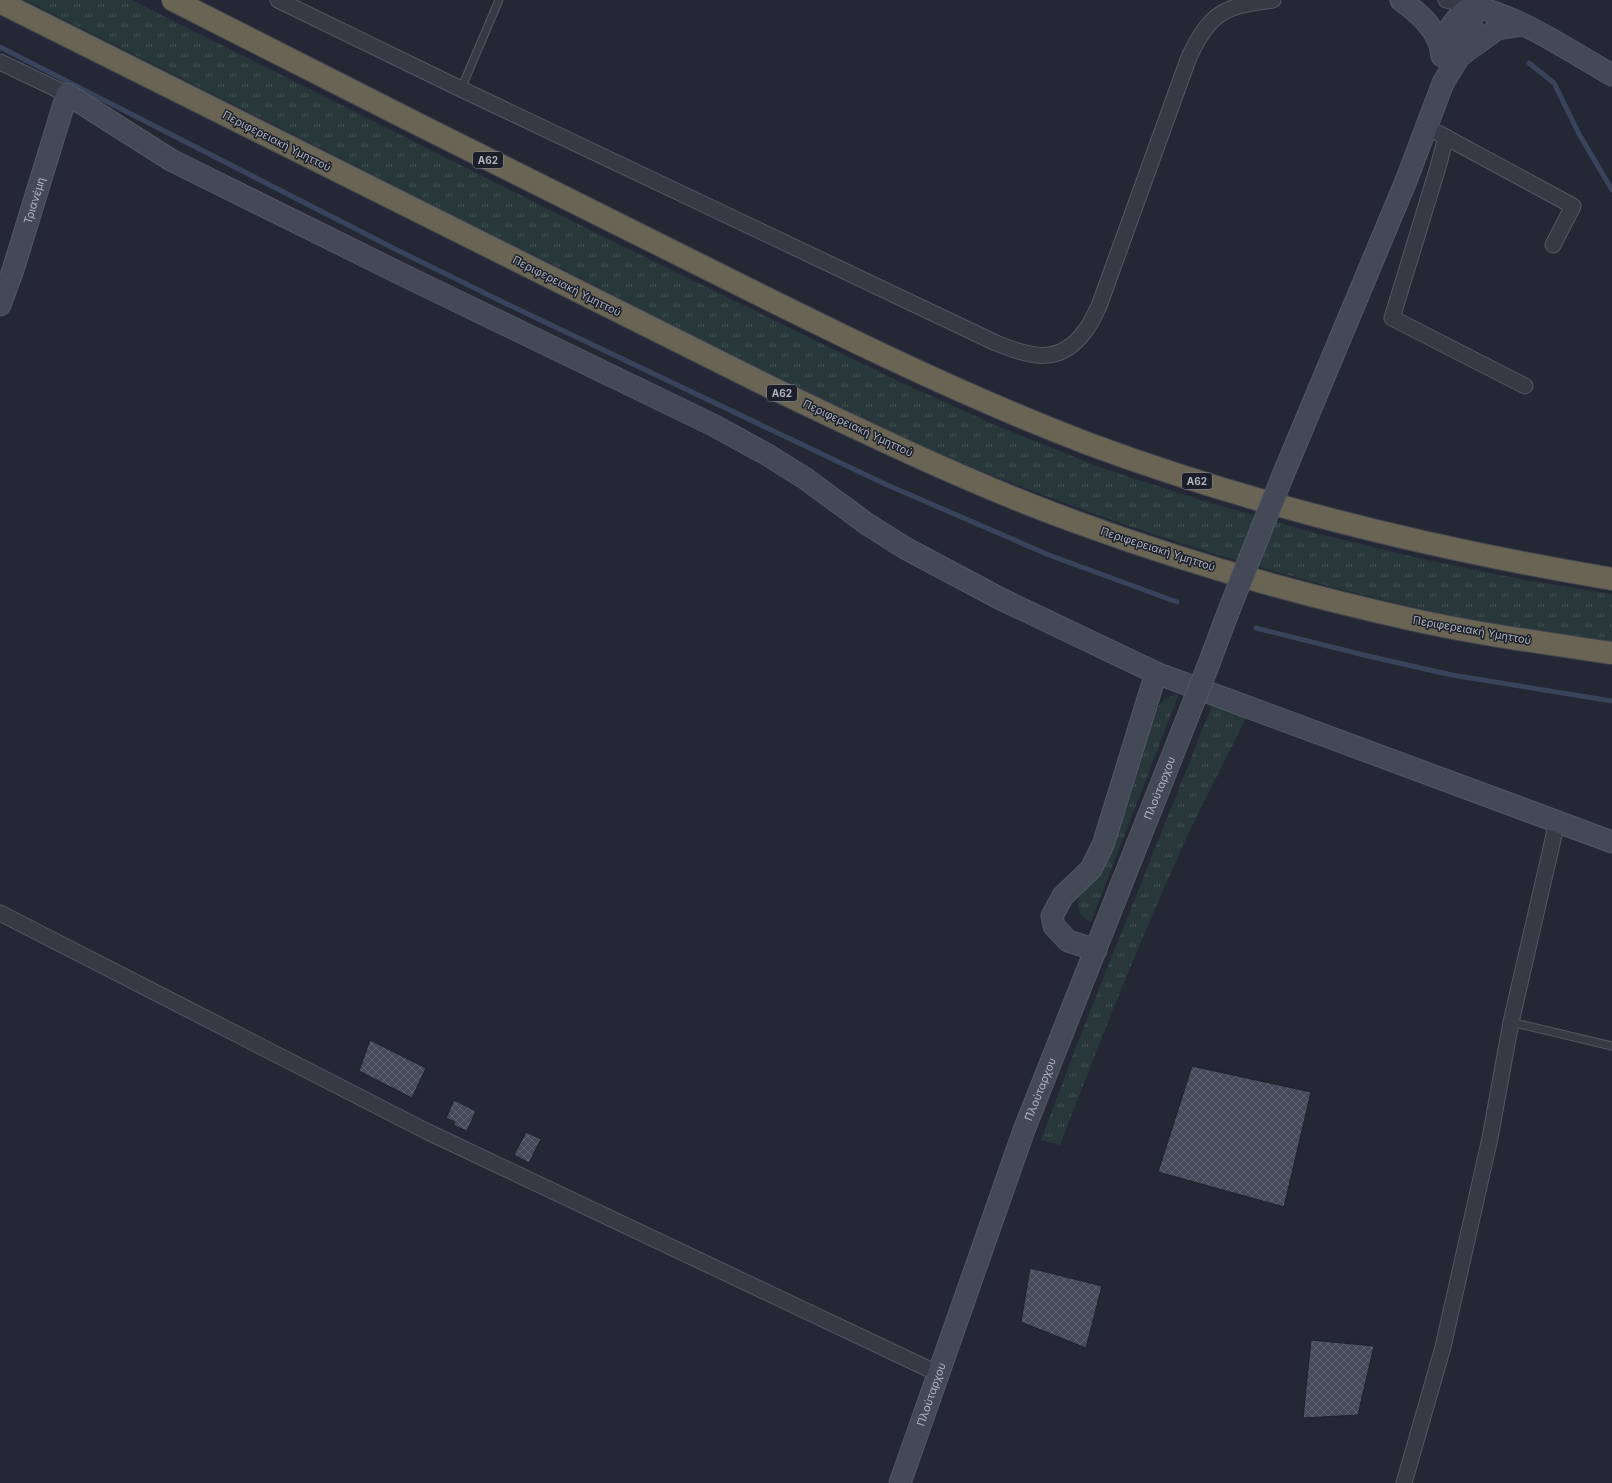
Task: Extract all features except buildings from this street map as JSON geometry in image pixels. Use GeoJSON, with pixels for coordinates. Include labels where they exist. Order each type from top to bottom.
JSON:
{"type":"FeatureCollection","features":[{"type":"Feature","properties":{"kind":"highway","name":"Α62"},"geometry":{"type":"LineString","coordinates":[[173,0],[387,110],[874,352],[1018,416],[1090,444],[1164,470],[1314,516],[1466,553],[1612,579]]}},
{"type":"Feature","properties":{"kind":"highway","name":"Περιφερειακή Υμηττού"},"geometry":{"type":"LineString","coordinates":[[0,2],[770,387],[873,436],[1000,492],[1075,522],[1154,550],[1289,590],[1411,620],[1612,653]]}},
{"type":"Feature","properties":{"kind":"street"},"geometry":{"type":"LineString","coordinates":[[278,0],[461,89],[996,343],[1017,352],[1048,356],[1074,345],[1086,330],[1099,306],[1189,57],[1198,39],[1210,23],[1224,11],[1245,4],[1273,0]]}},
{"type":"Feature","properties":{"kind":"street"},"geometry":{"type":"LineString","coordinates":[[1401,0],[1421,15],[1438,38],[1451,52],[1497,29],[1523,26]]}},
{"type":"Feature","properties":{"kind":"street"},"geometry":{"type":"LineString","coordinates":[[1446,0],[1485,9],[1539,33],[1612,76]]}},
{"type":"Feature","properties":{"kind":"street","name":"Πλούταρχου"},"geometry":{"type":"LineString","coordinates":[[900,1483],[1024,1130],[1283,475],[1403,188],[1443,83],[1451,52],[1471,31],[1472,6]]}},
{"type":"Feature","properties":{"kind":"street"},"geometry":{"type":"LineString","coordinates":[[0,62],[66,94],[171,160],[399,274],[713,425],[766,454],[806,479],[867,524],[905,548],[999,598],[1156,673],[1612,842]]}},
{"type":"Feature","properties":{"kind":"street","name":"Τριανέμη"},"geometry":{"type":"LineString","coordinates":[[0,305],[13,270],[66,94]]}},
{"type":"Feature","properties":{"kind":"street"},"geometry":{"type":"LineString","coordinates":[[1426,127],[1573,206],[1553,245]]}},
{"type":"Feature","properties":{"kind":"street"},"geometry":{"type":"LineString","coordinates":[[1446,137],[1392,318],[1525,386]]}},
{"type":"Feature","properties":{"kind":"street"},"geometry":{"type":"LineString","coordinates":[[1096,950],[1068,942],[1054,926],[1052,916],[1063,896],[1091,869],[1103,845],[1156,673]]}},
{"type":"Feature","properties":{"kind":"street"},"geometry":{"type":"LineString","coordinates":[[1404,1483],[1443,1347],[1490,1138],[1511,1022],[1557,822]]}},
{"type":"Feature","properties":{"kind":"street"},"geometry":{"type":"LineString","coordinates":[[0,913],[426,1131],[939,1374]]}},
{"type":"Feature","properties":{"kind":"lane"},"geometry":{"type":"LineString","coordinates":[[461,89],[499,0]]}},
{"type":"Feature","properties":{"kind":"lane"},"geometry":{"type":"LineString","coordinates":[[1511,1022],[1612,1046]]}},
{"type":"Feature","properties":{"kind":"green space"},"geometry":{"type":"Polygon","coordinates":[[[25,0],[132,0],[598,234],[898,381],[1000,427],[1102,468],[1204,501],[1312,532],[1418,558],[1525,580],[1612,594],[1612,644],[1516,629],[1448,615],[1312,582],[1245,563],[1112,520],[982,471],[904,438],[777,377],[25,0]]]}},
{"type":"Feature","properties":{"kind":"green space"},"geometry":{"type":"Polygon","coordinates":[[[1179,694],[1091,922],[1080,912],[1078,903],[1080,896],[1088,882],[1103,862],[1118,832],[1129,800],[1153,717],[1163,701],[1169,697],[1179,694]]]}},
{"type":"Feature","properties":{"kind":"green space"},"geometry":{"type":"Polygon","coordinates":[[[1213,703],[1248,714],[1197,816],[1165,886],[1118,997],[1060,1145],[1041,1140],[1081,1034],[1213,703]]]}},
{"type":"Feature","properties":{"kind":"waterway"},"geometry":{"type":"LineString","coordinates":[[0,47],[397,250],[885,484],[1049,555],[1177,602]]}},
{"type":"Feature","properties":{"kind":"waterway"},"geometry":{"type":"LineString","coordinates":[[1529,63],[1554,83],[1579,134],[1612,190]]}},
{"type":"Feature","properties":{"kind":"waterway"},"geometry":{"type":"LineString","coordinates":[[1256,628],[1452,675],[1612,701]]}}]}
